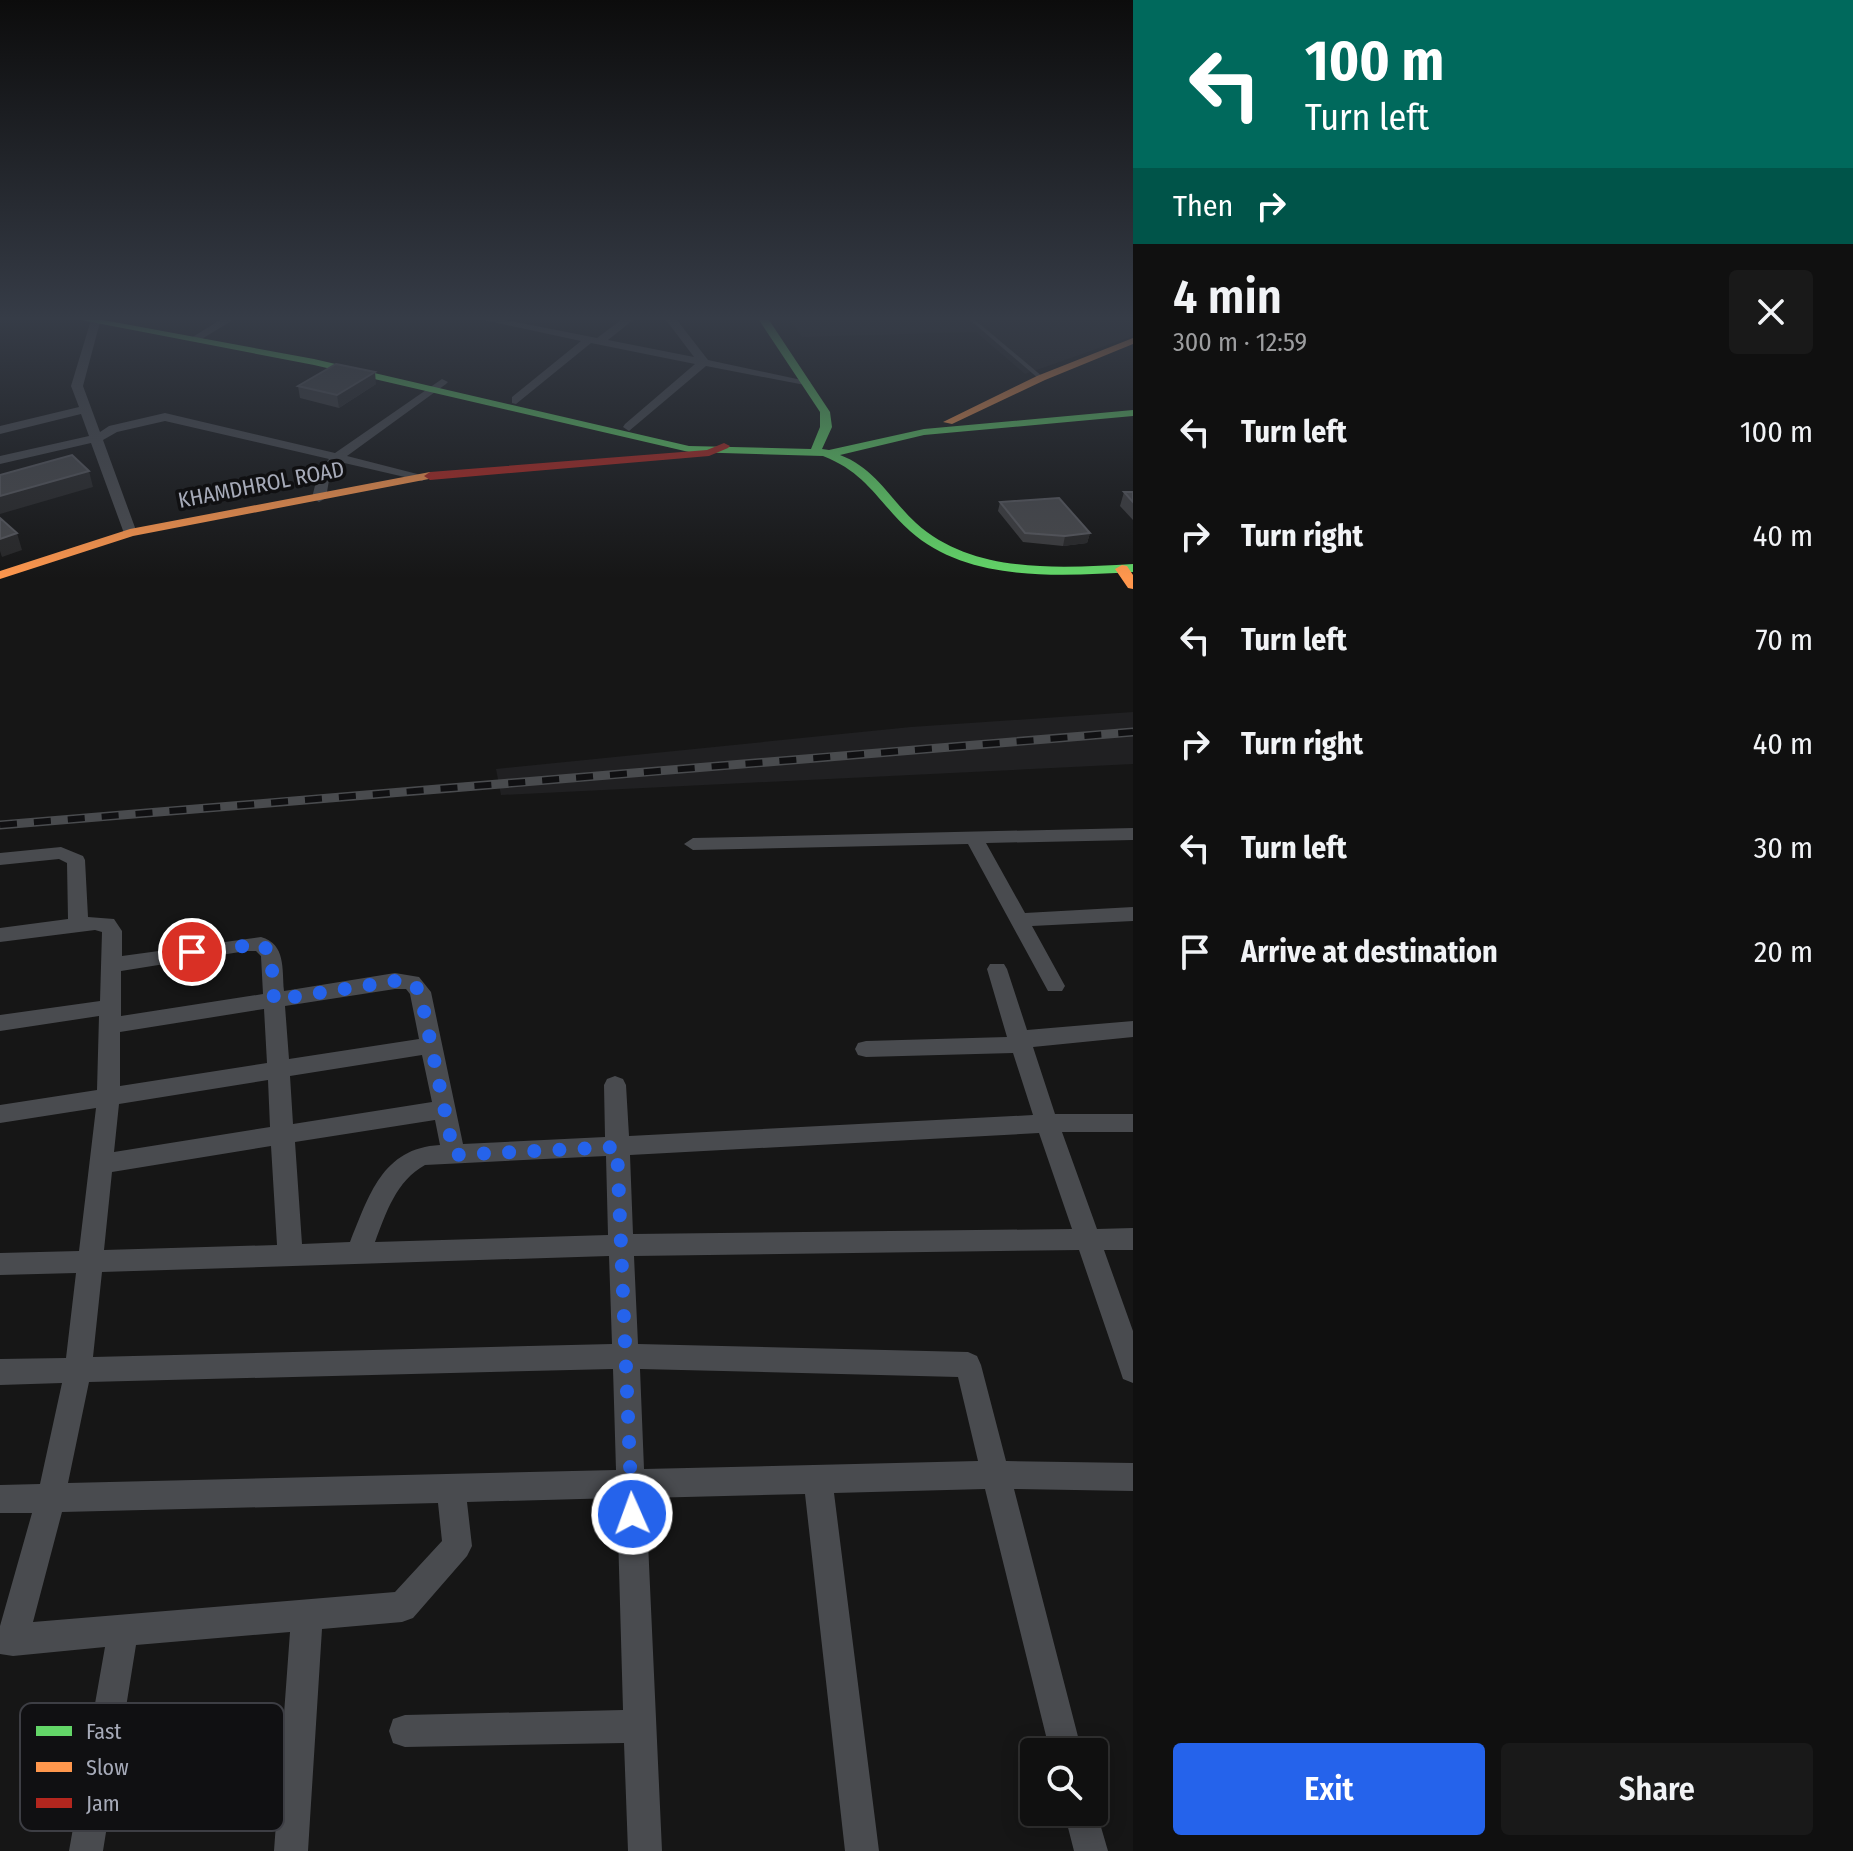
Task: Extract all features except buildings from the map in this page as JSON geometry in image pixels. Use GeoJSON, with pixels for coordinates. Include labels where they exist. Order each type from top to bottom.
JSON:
{"type":"FeatureCollection","features":[{"type":"Feature","properties":{"kind":"main road"},"geometry":{"type":"LineString","coordinates":[[532,406],[718,449],[832,450],[924,432],[1133,413]]}},
{"type":"Feature","properties":{"kind":"main road"},"geometry":{"type":"LineString","coordinates":[[543,406],[718,449]]}},
{"type":"Feature","properties":{"kind":"main road"},"geometry":{"type":"LineString","coordinates":[[819,406],[827,420],[832,450],[883,486],[926,539],[950,550],[1020,567],[1052,570],[1129,565],[1133,585]]}},
{"type":"Feature","properties":{"kind":"main road"},"geometry":{"type":"LineString","coordinates":[[832,450],[841,414],[836,406]]}},
{"type":"Feature","properties":{"kind":"main road"},"geometry":{"type":"LineString","coordinates":[[924,432],[980,406]]}},
{"type":"Feature","properties":{"kind":"main road","name":"KHAMDHROL ROAD"},"geometry":{"type":"LineString","coordinates":[[0,575],[130,533],[422,477],[718,449]]}},
{"type":"Feature","properties":{"kind":"street"},"geometry":{"type":"LineString","coordinates":[[319,498],[324,473],[337,457],[408,406]]}},
{"type":"Feature","properties":{"kind":"street"},"geometry":{"type":"LineString","coordinates":[[629,427],[653,406]]}},
{"type":"Feature","properties":{"kind":"street"},"geometry":{"type":"LineString","coordinates":[[0,430],[86,409],[130,533]]}},
{"type":"Feature","properties":{"kind":"street"},"geometry":{"type":"LineString","coordinates":[[0,460],[98,438],[113,429],[165,417],[422,477]]}},
{"type":"Feature","properties":{"kind":"street"},"geometry":{"type":"LineString","coordinates":[[693,844],[1133,834]]}},
{"type":"Feature","properties":{"kind":"street"},"geometry":{"type":"LineString","coordinates":[[974,838],[1055,986]]}},
{"type":"Feature","properties":{"kind":"street"},"geometry":{"type":"LineString","coordinates":[[0,859],[61,853],[76,860],[78,925]]}},
{"type":"Feature","properties":{"kind":"street"},"geometry":{"type":"LineString","coordinates":[[1018,920],[1133,914]]}},
{"type":"Feature","properties":{"kind":"street"},"geometry":{"type":"LineString","coordinates":[[0,935],[78,925],[107,924],[112,931],[108,1098],[78,1370],[51,1497],[7,1640],[402,1607],[457,1546],[451,1488]]}},
{"type":"Feature","properties":{"kind":"street"},"geometry":{"type":"LineString","coordinates":[[111,965],[261,944],[271,953],[290,1256]]}},
{"type":"Feature","properties":{"kind":"street"},"geometry":{"type":"LineString","coordinates":[[997,969],[1019,1045],[1090,1239],[1133,1370]]}},
{"type":"Feature","properties":{"kind":"street"},"geometry":{"type":"LineString","coordinates":[[0,1023],[110,1017],[274,1000],[395,981],[412,982],[420,992],[454,1155]]}},
{"type":"Feature","properties":{"kind":"street"},"geometry":{"type":"LineString","coordinates":[[866,1049],[1019,1045],[1032,1037],[1133,1029]]}},
{"type":"Feature","properties":{"kind":"street"},"geometry":{"type":"LineString","coordinates":[[0,1114],[431,1045]]}},
{"type":"Feature","properties":{"kind":"street"},"geometry":{"type":"LineString","coordinates":[[615,1085],[645,1851]]}},
{"type":"Feature","properties":{"kind":"street"},"geometry":{"type":"LineString","coordinates":[[100,1164],[445,1109]]}},
{"type":"Feature","properties":{"kind":"street"},"geometry":{"type":"LineString","coordinates":[[358,1253],[393,1176],[406,1162],[422,1156],[1048,1123],[1133,1123]]}},
{"type":"Feature","properties":{"kind":"street"},"geometry":{"type":"LineString","coordinates":[[0,1264],[621,1245],[1133,1239]]}},
{"type":"Feature","properties":{"kind":"street"},"geometry":{"type":"LineString","coordinates":[[0,1372],[626,1356],[968,1365],[1062,1738]]}},
{"type":"Feature","properties":{"kind":"street"},"geometry":{"type":"LineString","coordinates":[[0,1499],[996,1475],[1133,1477]]}},
{"type":"Feature","properties":{"kind":"street"},"geometry":{"type":"LineString","coordinates":[[818,1479],[862,1851]]}},
{"type":"Feature","properties":{"kind":"street"},"geometry":{"type":"LineString","coordinates":[[291,1851],[307,1615]]}},
{"type":"Feature","properties":{"kind":"street"},"geometry":{"type":"LineString","coordinates":[[111,1703],[123,1630]]}},
{"type":"Feature","properties":{"kind":"street"},"geometry":{"type":"LineString","coordinates":[[405,1731],[640,1726]]}},
{"type":"Feature","properties":{"kind":"street"},"geometry":{"type":"LineString","coordinates":[[1085,1826],[1091,1851]]}},
{"type":"Feature","properties":{"kind":"street"},"geometry":{"type":"LineString","coordinates":[[86,1851],[89,1831]]}},
{"type":"Feature","properties":{"kind":"shaded area"},"geometry":{"type":"Polygon","coordinates":[[[1133,712],[1133,764],[501,795],[496,769],[911,727],[1133,712]]]}},
{"type":"Feature","properties":{"kind":"railway"},"geometry":{"type":"LineString","coordinates":[[0,825],[1133,732]]}},
{"type":"Feature","properties":{"kind":"traffic: fast"},"geometry":{"type":"LineString","coordinates":[[505,406],[689,449],[825,453],[844,460],[870,478],[922,535],[967,558],[995,565],[1053,570],[1133,568]]}},
{"type":"Feature","properties":{"kind":"traffic: fast"},"geometry":{"type":"LineString","coordinates":[[815,452],[826,427],[821,406]]}},
{"type":"Feature","properties":{"kind":"traffic: fast"},"geometry":{"type":"LineString","coordinates":[[828,454],[924,432],[1133,413]]}},
{"type":"Feature","properties":{"kind":"traffic: slow"},"geometry":{"type":"LineString","coordinates":[[948,422],[981,406]]}},
{"type":"Feature","properties":{"kind":"traffic: slow"},"geometry":{"type":"LineString","coordinates":[[0,575],[130,533],[430,476]]}},
{"type":"Feature","properties":{"kind":"traffic: slow"},"geometry":{"type":"LineString","coordinates":[[1122,569],[1133,585]]}},
{"type":"Feature","properties":{"kind":"traffic: jam"},"geometry":{"type":"LineString","coordinates":[[430,476],[709,453],[724,446]]}},
{"type":"Feature","properties":{"kind":"route"},"geometry":{"type":"LineString","coordinates":[[192,952],[261,944],[271,953],[274,1000],[395,981],[412,982],[420,992],[454,1155],[617,1147],[632,1514]]}}]}
